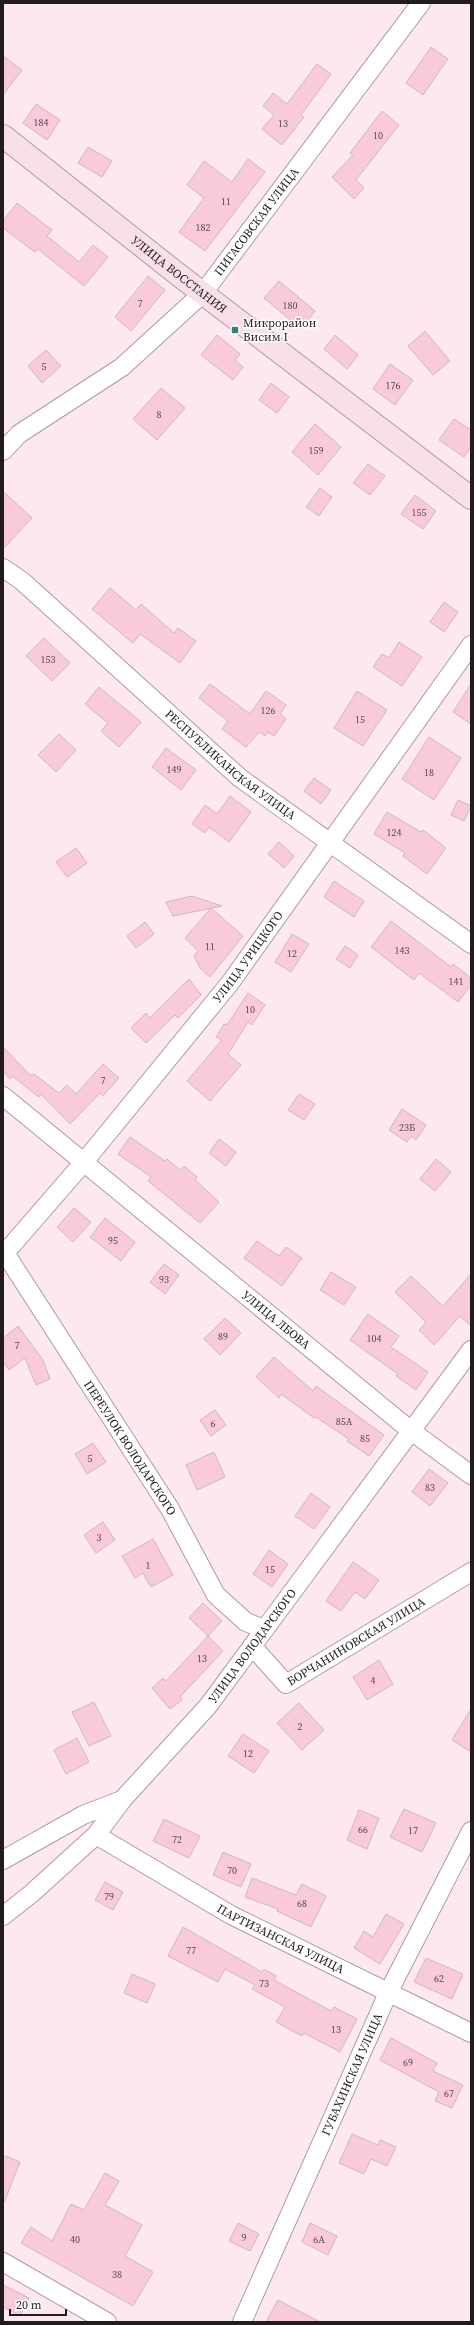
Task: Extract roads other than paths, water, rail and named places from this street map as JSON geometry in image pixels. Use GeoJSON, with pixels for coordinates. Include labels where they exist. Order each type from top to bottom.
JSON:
{"type":"FeatureCollection","features":[{"type":"Feature","properties":{"kind":"street","name":"ПИГАСОВСКАЯ УЛИЦА"},"geometry":{"type":"LineString","coordinates":[[3,451],[19,434],[122,367],[203,293],[421,3]]}},
{"type":"Feature","properties":{"kind":"street","name":"УЛИЦА ВОССТАНИЯ"},"geometry":{"type":"LineString","coordinates":[[3,136],[203,293],[471,498]]}},
{"type":"Feature","properties":{"kind":"street","name":"РЕСПУБЛИКАНСКАЯ УЛИЦА"},"geometry":{"type":"LineString","coordinates":[[3,568],[22,581],[240,778],[471,944]]}},
{"type":"Feature","properties":{"kind":"street","name":"УЛИЦА УРИЦКОГО"},"geometry":{"type":"LineString","coordinates":[[4,1253],[84,1162],[230,983],[471,645]]}},
{"type":"Feature","properties":{"kind":"street","name":"УЛИЦА ЛБОВА"},"geometry":{"type":"LineString","coordinates":[[3,1096],[410,1430],[471,1475]]}},
{"type":"Feature","properties":{"kind":"street","name":"ПЕРЕУЛОК ВОЛОДАРСКОГО"},"geometry":{"type":"LineString","coordinates":[[4,1253],[170,1509],[216,1595],[246,1622],[264,1629]]}},
{"type":"Feature","properties":{"kind":"street","name":"УЛИЦА ВОЛОДАРСКОГО"},"geometry":{"type":"LineString","coordinates":[[3,1916],[31,1894],[96,1835],[123,1799],[208,1706],[410,1430],[471,1350]]}},
{"type":"Feature","properties":{"kind":"street","name":"БОРЧАНИНОВСКАЯ УЛИЦА"},"geometry":{"type":"LineString","coordinates":[[252,1646],[286,1684],[471,1572]]}},
{"type":"Feature","properties":{"kind":"street"},"geometry":{"type":"LineString","coordinates":[[3,1860],[83,1814],[123,1799]]}},
{"type":"Feature","properties":{"kind":"street","name":"ГУБАХИНСКАЯ УЛИЦА"},"geometry":{"type":"LineString","coordinates":[[242,2322],[389,1991],[471,1831]]}},
{"type":"Feature","properties":{"kind":"street","name":"ПАРТИЗАНСКАЯ УЛИЦА"},"geometry":{"type":"LineString","coordinates":[[96,1835],[230,1914],[389,1991],[471,2033]]}},
{"type":"Feature","properties":{"kind":"street"},"geometry":{"type":"LineString","coordinates":[[3,2262],[107,2322]]}},
{"type":"Feature","properties":{"kind":"place","name":"Микрорайон Висим I"},"geometry":{"type":"Point","coordinates":[235,330]}}]}
